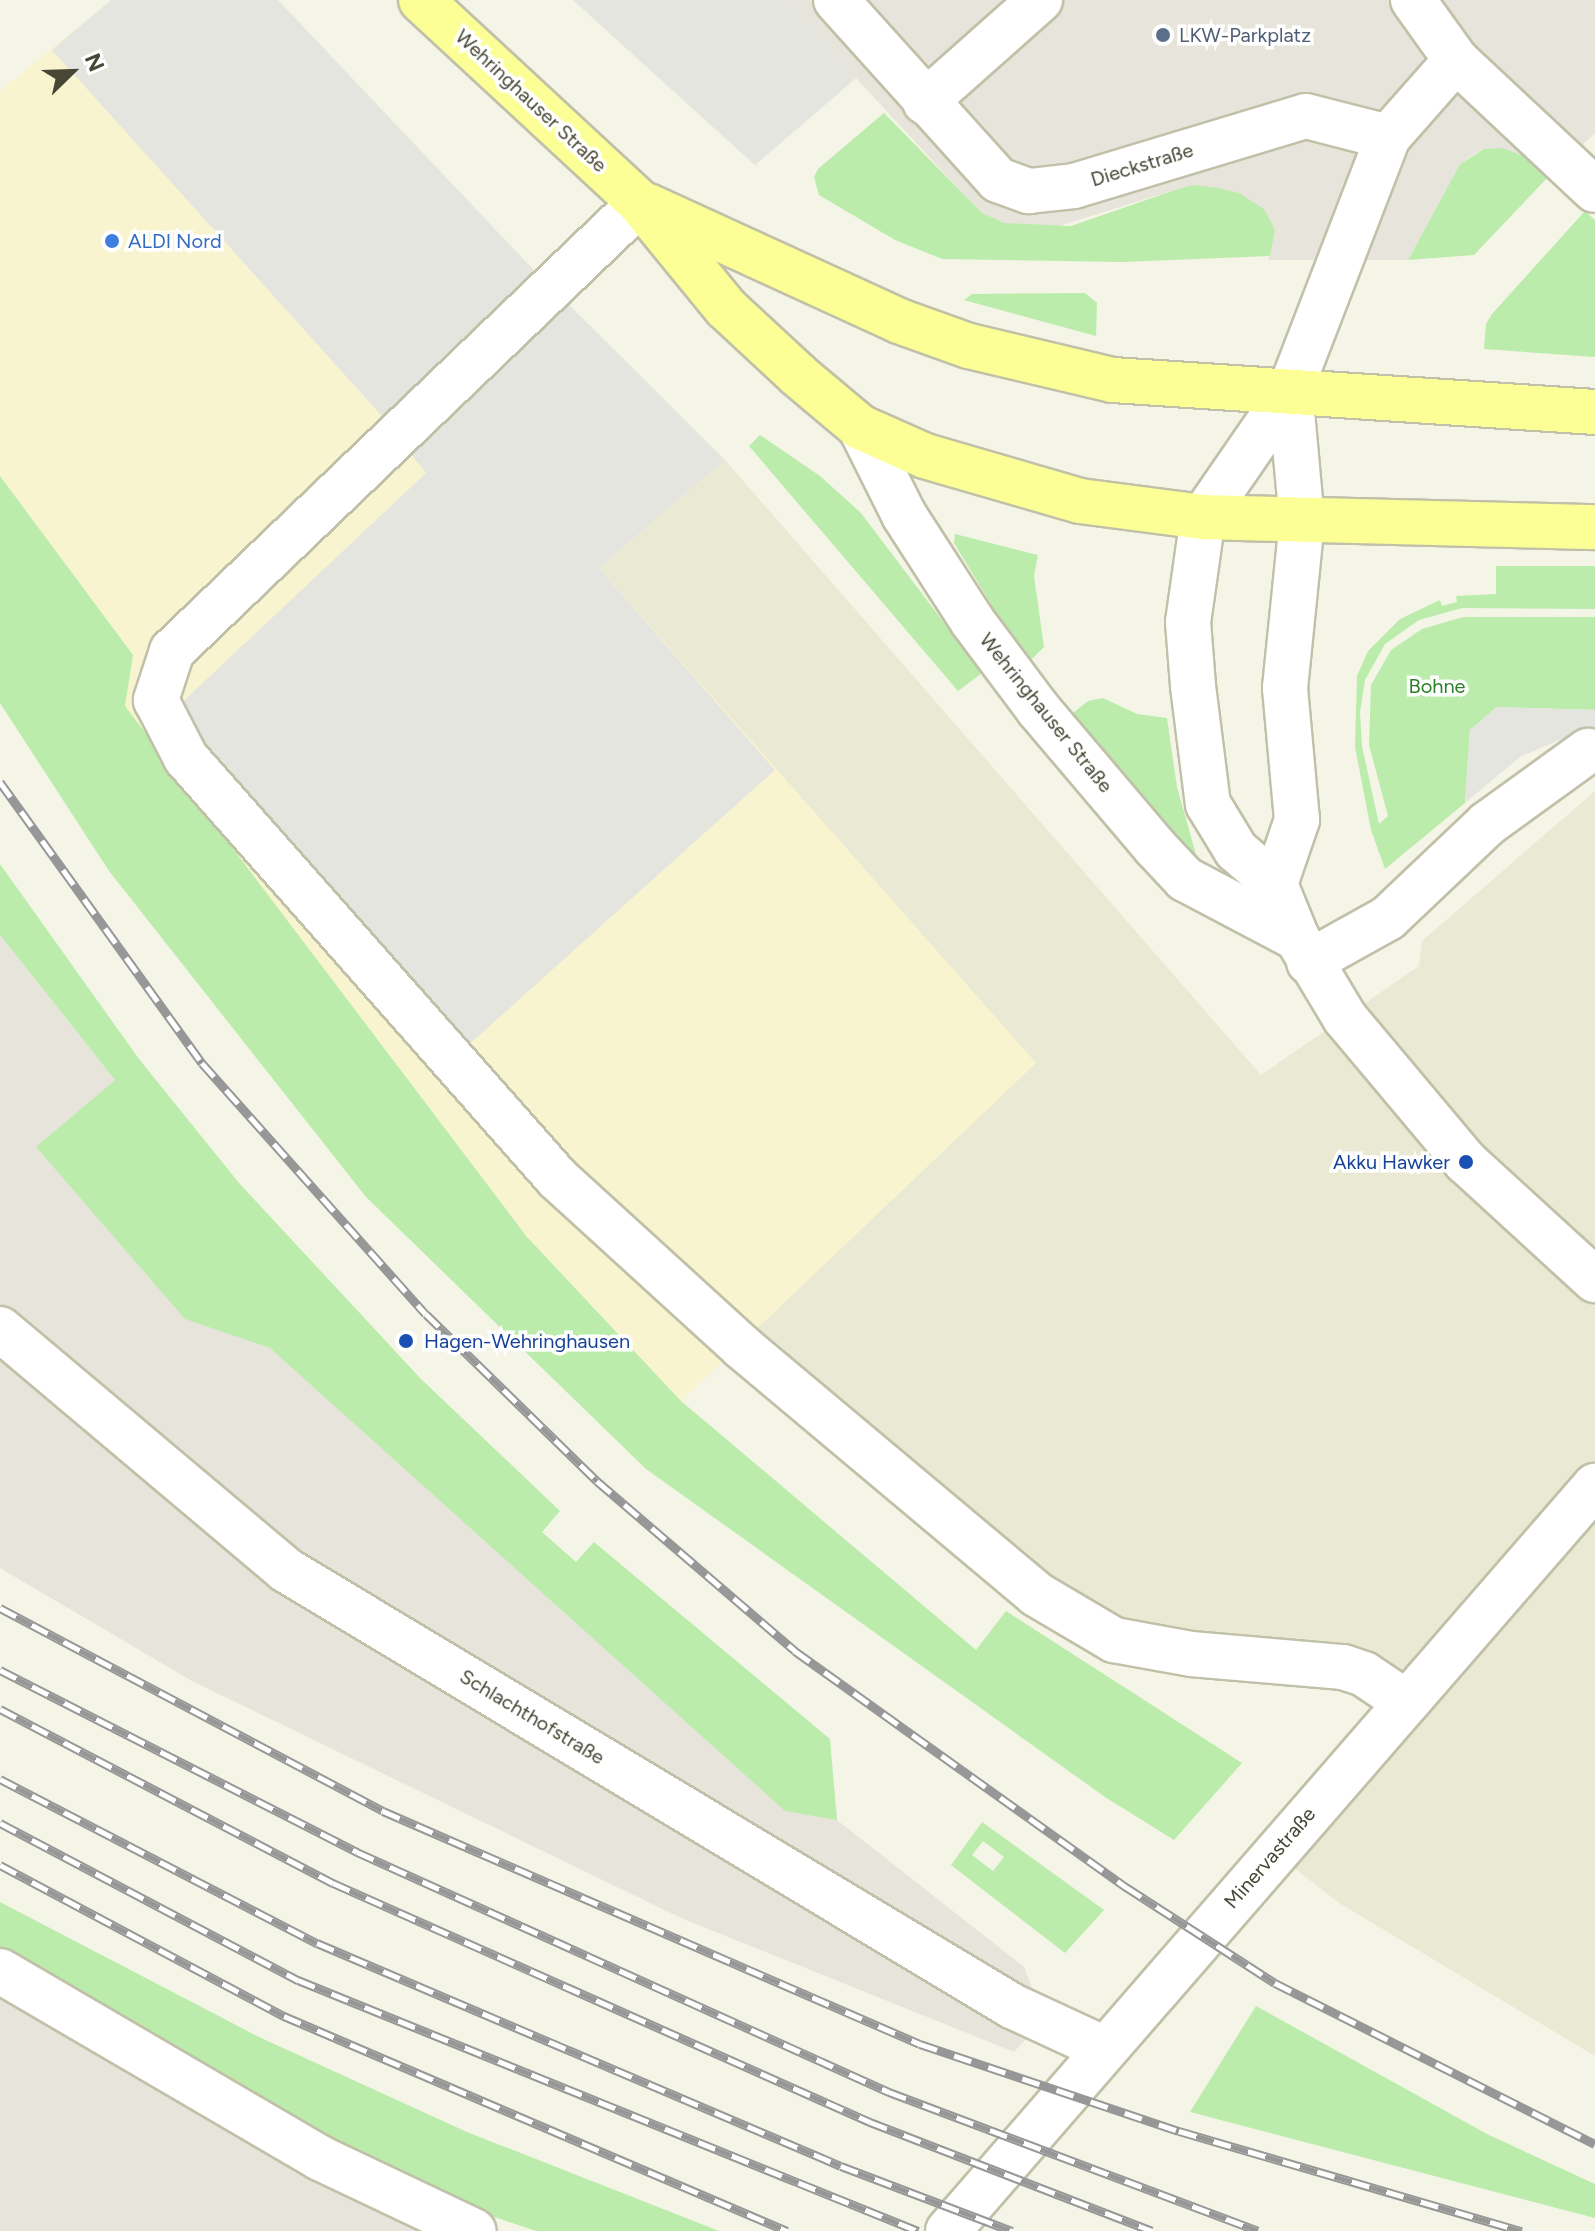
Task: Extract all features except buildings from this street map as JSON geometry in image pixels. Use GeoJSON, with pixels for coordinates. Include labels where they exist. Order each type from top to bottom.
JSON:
{"type":"FeatureCollection","features":[{"type":"Feature","properties":{"kind":"main road","name":"Wehringhauser Straße"},"geometry":{"type":"LineString","coordinates":[[421,0],[640,203],[726,308],[860,427],[925,456],[1004,483],[1080,501],[1203,517],[1302,522],[1595,527]]}},
{"type":"Feature","properties":{"kind":"main road","name":"Wehringhauser Straße"},"geometry":{"type":"LineString","coordinates":[[640,203],[899,321],[969,346],[1113,380],[1290,391]]}},
{"type":"Feature","properties":{"kind":"main road"},"geometry":{"type":"LineString","coordinates":[[1290,391],[1595,412]]}},
{"type":"Feature","properties":{"kind":"street","name":"Dieckstraße"},"geometry":{"type":"LineString","coordinates":[[836,0],[998,180],[1029,191],[1074,186],[1306,116],[1388,137]]}},
{"type":"Feature","properties":{"kind":"street"},"geometry":{"type":"LineString","coordinates":[[925,102],[1040,0]]}},
{"type":"Feature","properties":{"kind":"street"},"geometry":{"type":"LineString","coordinates":[[1413,0],[1456,60],[1595,190]]}},
{"type":"Feature","properties":{"kind":"street"},"geometry":{"type":"LineString","coordinates":[[1275,884],[1297,820],[1285,688],[1302,522],[1290,391],[1388,137],[1456,60]]}},
{"type":"Feature","properties":{"kind":"street"},"geometry":{"type":"LineString","coordinates":[[640,203],[172,651],[156,700],[186,758],[557,1178],[742,1347],[1036,1594],[1114,1640],[1160,1650],[1343,1667],[1404,1701]]}},
{"type":"Feature","properties":{"kind":"street","name":"Wehringhauser Straße"},"geometry":{"type":"LineString","coordinates":[[1290,391],[1203,517],[1188,622],[1208,804],[1236,850],[1275,884],[1303,950],[1353,1028],[1420,1112],[1595,1280]]}},
{"type":"Feature","properties":{"kind":"street","name":"Wehringhauser Straße"},"geometry":{"type":"LineString","coordinates":[[860,427],[904,515],[973,622],[1038,709],[1145,836],[1185,879],[1303,950]]}},
{"type":"Feature","properties":{"kind":"street"},"geometry":{"type":"LineString","coordinates":[[1303,950],[1388,918],[1487,824],[1588,751]]}},
{"type":"Feature","properties":{"kind":"street","name":"Schlachthofstraße"},"geometry":{"type":"LineString","coordinates":[[0,1329],[286,1570],[1012,2006],[1103,2048]]}},
{"type":"Feature","properties":{"kind":"street","name":"Minervastraße"},"geometry":{"type":"LineString","coordinates":[[948,2231],[1404,1701],[1595,1486]]}},
{"type":"Feature","properties":{"kind":"street"},"geometry":{"type":"LineString","coordinates":[[0,1971],[320,2158],[474,2231]]}},
{"type":"Feature","properties":{"kind":"shaded area"},"geometry":{"type":"Polygon","coordinates":[[[111,0],[278,0],[527,263],[725,460],[599,568],[1036,1063],[681,1401],[527,1237],[124,706],[133,655],[0,476],[0,91],[111,0]]]}},
{"type":"Feature","properties":{"kind":"shaded area"},"geometry":{"type":"Polygon","coordinates":[[[111,0],[278,0],[527,263],[725,460],[599,568],[775,770],[464,1049],[176,708],[426,473],[380,414],[52,50],[111,0]]]}},
{"type":"Feature","properties":{"kind":"shaded area"},"geometry":{"type":"Polygon","coordinates":[[[573,0],[1595,0],[1595,133],[1548,177],[1524,156],[1484,149],[1474,154],[1460,164],[1408,260],[1268,260],[1275,231],[1171,191],[1053,228],[1004,223],[982,214],[856,78],[755,165],[573,0]]]}},
{"type":"Feature","properties":{"kind":"shaded area"},"geometry":{"type":"Polygon","coordinates":[[[573,0],[788,0],[856,78],[755,165],[573,0]]]}},
{"type":"Feature","properties":{"kind":"shaded area"},"geometry":{"type":"Polygon","coordinates":[[[725,460],[1261,1075],[1419,966],[1422,941],[1595,791],[1595,2056],[1339,1903],[1275,1853],[1403,1701],[1144,1648],[742,1347],[775,770],[599,568],[725,460]]]}},
{"type":"Feature","properties":{"kind":"shaded area"},"geometry":{"type":"Polygon","coordinates":[[[1497,707],[1595,710],[1595,736],[1584,745],[1559,740],[1520,757],[1465,803],[1470,730],[1497,707]]]}},
{"type":"Feature","properties":{"kind":"shaded area"},"geometry":{"type":"Polygon","coordinates":[[[0,935],[115,1080],[538,1534],[833,1780],[837,1820],[1024,1967],[1044,2020],[1014,2052],[681,1918],[192,1681],[0,1568],[0,935]]]}},
{"type":"Feature","properties":{"kind":"shaded area"},"geometry":{"type":"Polygon","coordinates":[[[0,1971],[474,2231],[0,2231],[0,1971]]]}},
{"type":"Feature","properties":{"kind":"green space"},"geometry":{"type":"Polygon","coordinates":[[[884,113],[982,213],[1004,223],[1071,226],[1193,185],[1219,188],[1239,193],[1264,209],[1275,230],[1270,256],[1122,262],[942,259],[895,240],[819,195],[814,177],[818,169],[884,113]]]}},
{"type":"Feature","properties":{"kind":"green space"},"geometry":{"type":"Polygon","coordinates":[[[1502,148],[1524,156],[1548,177],[1474,255],[1408,260],[1460,164],[1484,149],[1502,148]]]}},
{"type":"Feature","properties":{"kind":"green space"},"geometry":{"type":"Polygon","coordinates":[[[1585,211],[1595,220],[1595,357],[1484,349],[1486,324],[1492,314],[1585,211]]]}},
{"type":"Feature","properties":{"kind":"green space"},"geometry":{"type":"Polygon","coordinates":[[[1085,293],[1097,303],[1096,336],[964,300],[972,294],[1085,293]]]}},
{"type":"Feature","properties":{"kind":"green space"},"geometry":{"type":"Polygon","coordinates":[[[760,435],[820,476],[861,513],[982,673],[958,691],[749,446],[760,435]]]}},
{"type":"Feature","properties":{"kind":"green space"},"geometry":{"type":"Polygon","coordinates":[[[0,476],[133,655],[125,706],[527,1237],[681,1401],[976,1650],[1006,1611],[1242,1763],[1174,1840],[1105,1797],[646,1469],[366,1197],[109,871],[0,703],[0,476]]]}},
{"type":"Feature","properties":{"kind":"green space"},"geometry":{"type":"Polygon","coordinates":[[[955,534],[1038,555],[1034,576],[1044,647],[1027,664],[954,543],[955,534]]]}},
{"type":"Feature","properties":{"kind":"green space","name":"Bohne"},"geometry":{"type":"Polygon","coordinates":[[[1496,566],[1595,566],[1595,609],[1462,608],[1419,620],[1385,644],[1365,680],[1360,712],[1362,746],[1379,824],[1388,816],[1369,745],[1371,685],[1391,650],[1422,629],[1463,617],[1595,617],[1595,710],[1497,707],[1470,730],[1465,803],[1385,869],[1371,830],[1355,747],[1357,676],[1368,651],[1400,619],[1440,600],[1442,606],[1457,602],[1456,596],[1496,594],[1496,566]]]}},
{"type":"Feature","properties":{"kind":"green space"},"geometry":{"type":"Polygon","coordinates":[[[1103,698],[1137,714],[1167,718],[1177,787],[1197,858],[1069,716],[1088,701],[1103,698]]]}},
{"type":"Feature","properties":{"kind":"green space"},"geometry":{"type":"Polygon","coordinates":[[[0,864],[139,1059],[239,1183],[421,1379],[560,1511],[542,1532],[576,1562],[594,1542],[830,1739],[837,1820],[785,1811],[270,1348],[185,1319],[36,1147],[115,1080],[0,935],[0,864]]]}},
{"type":"Feature","properties":{"kind":"green space"},"geometry":{"type":"Polygon","coordinates":[[[982,1822],[1104,1910],[1065,1953],[951,1865],[982,1822]],[[983,1841],[972,1855],[993,1871],[1004,1857],[983,1841]]]}},
{"type":"Feature","properties":{"kind":"green space"},"geometry":{"type":"Polygon","coordinates":[[[0,1902],[259,2037],[467,2132],[719,2231],[536,2231],[320,2158],[0,1971],[0,1902]]]}},
{"type":"Feature","properties":{"kind":"green space"},"geometry":{"type":"Polygon","coordinates":[[[1256,2006],[1487,2134],[1595,2184],[1595,2218],[1190,2112],[1256,2006]]]}},
{"type":"Feature","properties":{"kind":"railway"},"geometry":{"type":"LineString","coordinates":[[0,782],[202,1063],[426,1314],[597,1481],[795,1651],[1126,1887],[1275,1983],[1595,2144]]}},
{"type":"Feature","properties":{"kind":"railway"},"geometry":{"type":"LineString","coordinates":[[0,1608],[383,1811],[920,2044],[1179,2131],[1522,2231]]}},
{"type":"Feature","properties":{"kind":"railway"},"geometry":{"type":"LineString","coordinates":[[0,1670],[357,1852],[889,2092],[1258,2231]]}},
{"type":"Feature","properties":{"kind":"railway"},"geometry":{"type":"LineString","coordinates":[[0,1709],[333,1883],[870,2122],[1152,2231]]}},
{"type":"Feature","properties":{"kind":"railway"},"geometry":{"type":"LineString","coordinates":[[0,1779],[317,1943],[841,2166],[1012,2231]]}},
{"type":"Feature","properties":{"kind":"railway"},"geometry":{"type":"LineString","coordinates":[[0,1823],[298,1980],[918,2231]]}},
{"type":"Feature","properties":{"kind":"railway"},"geometry":{"type":"LineString","coordinates":[[0,1865],[284,2016],[787,2231]]}},
{"type":"Feature","properties":{"kind":"place","name":"LKW-Parkplatz"},"geometry":{"type":"Point","coordinates":[1163,35]}},
{"type":"Feature","properties":{"kind":"place","name":"ALDI Nord"},"geometry":{"type":"Point","coordinates":[112,241]}},
{"type":"Feature","properties":{"kind":"place","name":"Akku Hawker"},"geometry":{"type":"Point","coordinates":[1466,1162]}},
{"type":"Feature","properties":{"kind":"place","name":"Hagen-Wehringhausen"},"geometry":{"type":"Point","coordinates":[406,1341]}}]}
